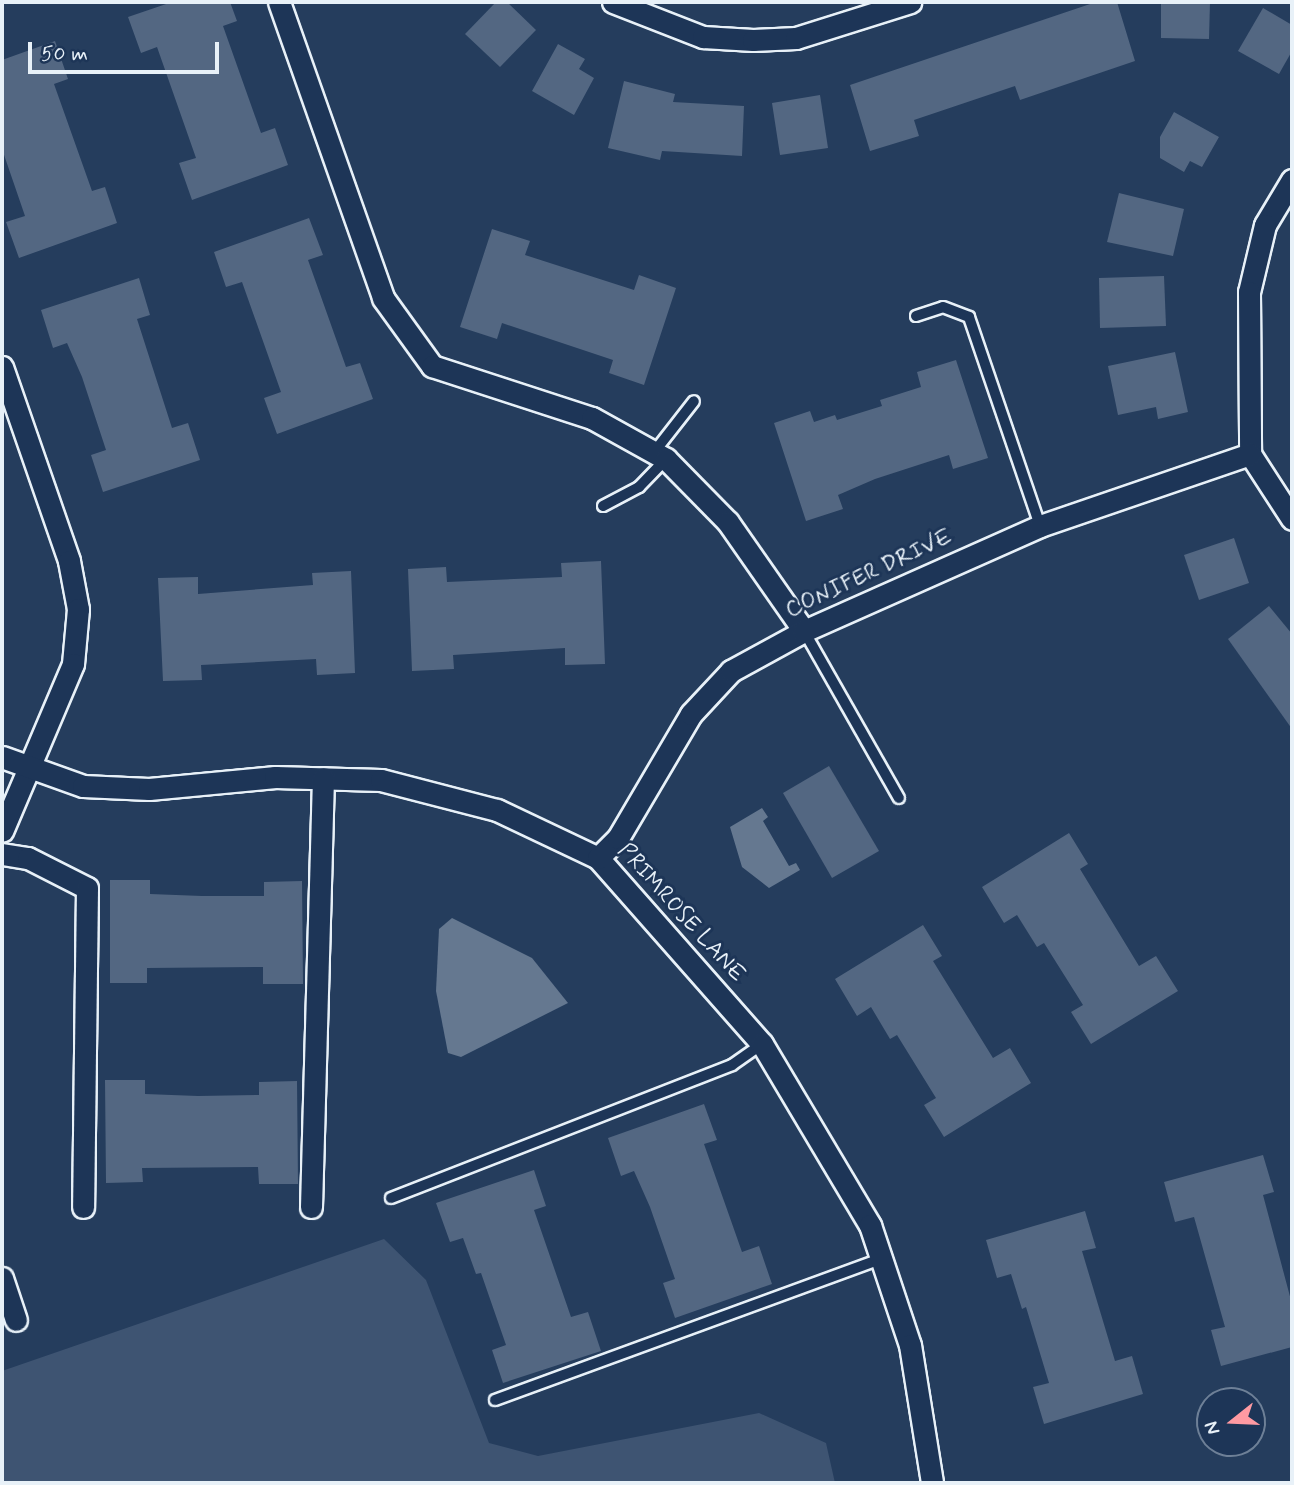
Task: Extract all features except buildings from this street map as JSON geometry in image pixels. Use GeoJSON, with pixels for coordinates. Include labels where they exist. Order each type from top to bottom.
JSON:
{"type":"FeatureCollection","features":[{"type":"Feature","properties":{"kind":"street"},"geometry":{"type":"LineString","coordinates":[[279,2],[383,298],[432,366],[592,418],[661,455],[728,522],[804,631]]}},
{"type":"Feature","properties":{"kind":"street"},"geometry":{"type":"LineString","coordinates":[[613,2],[703,37],[753,40],[796,38],[910,2]]}},
{"type":"Feature","properties":{"kind":"street"},"geometry":{"type":"LineString","coordinates":[[1292,180],[1265,225],[1249,292],[1250,454],[1292,519]]}},
{"type":"Feature","properties":{"kind":"street"},"geometry":{"type":"LineString","coordinates":[[2,367],[69,561],[78,609],[73,664],[2,831]]}},
{"type":"Feature","properties":{"kind":"street","name":"CONIFER DRIVE"},"geometry":{"type":"LineString","coordinates":[[598,858],[618,838],[691,714],[731,671],[804,631],[1040,526],[1250,454]]}},
{"type":"Feature","properties":{"kind":"street","name":"PRIMROSE LANE"},"geometry":{"type":"LineString","coordinates":[[2,757],[30,770],[83,786],[149,789],[323,778],[381,780],[497,810],[598,858],[762,1044],[822,1138],[885,1257],[910,1345],[932,1483]]}},
{"type":"Feature","properties":{"kind":"street"},"geometry":{"type":"LineString","coordinates":[[312,1206],[323,778]]}},
{"type":"Feature","properties":{"kind":"street"},"geometry":{"type":"LineString","coordinates":[[2,854],[28,858],[87,888],[83,1207]]}},
{"type":"Feature","properties":{"kind":"street"},"geometry":{"type":"LineString","coordinates":[[2,1278],[16,1320]]}},
{"type":"Feature","properties":{"kind":"lane"},"geometry":{"type":"LineString","coordinates":[[916,316],[943,307],[969,317],[1040,526]]}},
{"type":"Feature","properties":{"kind":"lane"},"geometry":{"type":"LineString","coordinates":[[603,506],[639,487],[694,401]]}},
{"type":"Feature","properties":{"kind":"lane"},"geometry":{"type":"LineString","coordinates":[[804,631],[899,798]]}},
{"type":"Feature","properties":{"kind":"lane"},"geometry":{"type":"LineString","coordinates":[[391,1198],[732,1065],[762,1044]]}},
{"type":"Feature","properties":{"kind":"lane"},"geometry":{"type":"LineString","coordinates":[[495,1400],[885,1257]]}},
{"type":"Feature","properties":{"kind":"shaded area"},"geometry":{"type":"Polygon","coordinates":[[[762,808],[768,817],[763,821],[789,866],[796,863],[800,870],[769,888],[742,867],[730,827],[762,808]]]}},
{"type":"Feature","properties":{"kind":"shaded area"},"geometry":{"type":"Polygon","coordinates":[[[452,918],[532,958],[568,1003],[461,1057],[448,1053],[436,991],[439,929],[452,918]]]}},
{"type":"Feature","properties":{"kind":"shaded area"},"geometry":{"type":"Polygon","coordinates":[[[384,1239],[426,1280],[489,1443],[538,1456],[759,1413],[826,1443],[835,1483],[2,1483],[2,1371],[384,1239]]]}}]}
